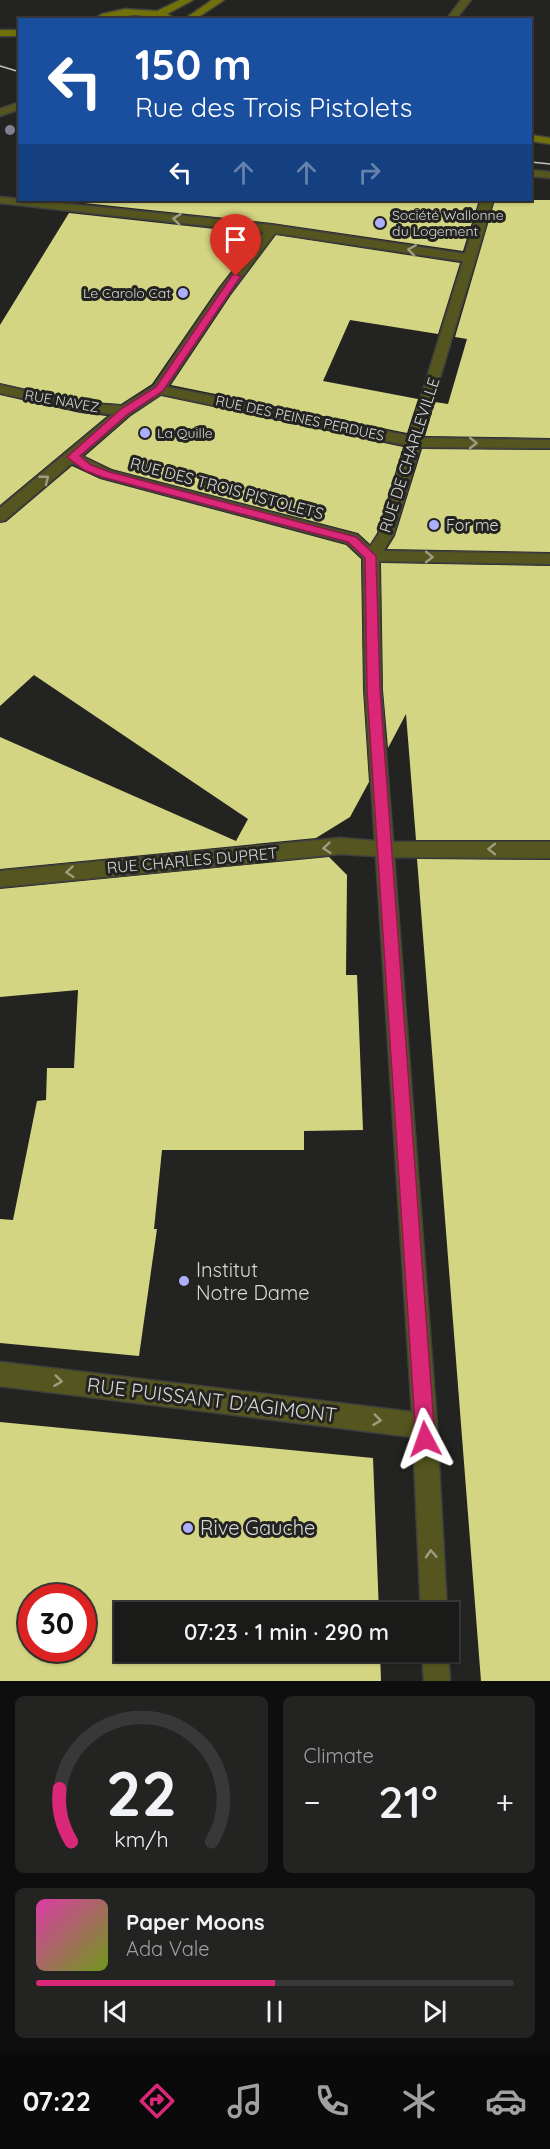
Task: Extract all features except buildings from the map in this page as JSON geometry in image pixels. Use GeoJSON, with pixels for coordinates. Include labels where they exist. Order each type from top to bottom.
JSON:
{"type":"FeatureCollection","features":[{"type":"Feature","properties":{"kind":"main road"},"geometry":{"type":"LineString","coordinates":[[159,14],[188,0]]}},
{"type":"Feature","properties":{"kind":"main road"},"geometry":{"type":"LineString","coordinates":[[190,18],[219,0]]}},
{"type":"Feature","properties":{"kind":"main road"},"geometry":{"type":"LineString","coordinates":[[104,18],[124,12],[159,14],[169,18]]}},
{"type":"Feature","properties":{"kind":"main road"},"geometry":{"type":"LineString","coordinates":[[0,33],[18,33]]}},
{"type":"Feature","properties":{"kind":"main road"},"geometry":{"type":"LineString","coordinates":[[532,127],[550,129]]}},
{"type":"Feature","properties":{"kind":"main road"},"geometry":{"type":"LineString","coordinates":[[532,138],[550,141]]}},
{"type":"Feature","properties":{"kind":"street"},"geometry":{"type":"LineString","coordinates":[[452,18],[466,0]]}},
{"type":"Feature","properties":{"kind":"street"},"geometry":{"type":"LineString","coordinates":[[0,113],[18,106]]}},
{"type":"Feature","properties":{"kind":"street"},"geometry":{"type":"LineString","coordinates":[[532,172],[550,175]]}},
{"type":"Feature","properties":{"kind":"street"},"geometry":{"type":"LineString","coordinates":[[0,200],[272,229],[470,258]]}},
{"type":"Feature","properties":{"kind":"street","name":"RUE DE CHARLEVILLE"},"geometry":{"type":"LineString","coordinates":[[370,556],[386,535],[487,201]]}},
{"type":"Feature","properties":{"kind":"street"},"geometry":{"type":"LineString","coordinates":[[0,516],[125,411],[159,389],[224,292],[272,229]]}},
{"type":"Feature","properties":{"kind":"street","name":"RUE NAVEZ"},"geometry":{"type":"LineString","coordinates":[[0,389],[80,406],[125,411]]}},
{"type":"Feature","properties":{"kind":"street","name":"RUE DES PEINES PERDUES"},"geometry":{"type":"LineString","coordinates":[[159,389],[414,442],[550,444]]}},
{"type":"Feature","properties":{"kind":"street","name":"RUE DES TROIS PISTOLETS"},"geometry":{"type":"LineString","coordinates":[[73,457],[88,467],[106,474],[352,540],[370,556]]}},
{"type":"Feature","properties":{"kind":"street"},"geometry":{"type":"LineString","coordinates":[[434,1602],[425,1426],[374,690],[370,556],[550,559]]}},
{"type":"Feature","properties":{"kind":"street","name":"RUE CHARLES DUPRET"},"geometry":{"type":"LineString","coordinates":[[0,879],[340,846],[385,849],[550,850]]}},
{"type":"Feature","properties":{"kind":"street","name":"RUE PUISSANT D'AGIMONT"},"geometry":{"type":"LineString","coordinates":[[0,1374],[425,1426]]}},
{"type":"Feature","properties":{"kind":"street"},"geometry":{"type":"LineString","coordinates":[[436,1662],[437,1681]]}},
{"type":"Feature","properties":{"kind":"tram line"},"geometry":{"type":"LineString","coordinates":[[0,66],[18,71]]}},
{"type":"Feature","properties":{"kind":"tram line"},"geometry":{"type":"LineString","coordinates":[[532,162],[550,164]]}},
{"type":"Feature","properties":{"kind":"place","name":"Société Wallonne du Logement"},"geometry":{"type":"Point","coordinates":[380,223]}},
{"type":"Feature","properties":{"kind":"place","name":"Le Carolo Cat"},"geometry":{"type":"Point","coordinates":[183,293]}},
{"type":"Feature","properties":{"kind":"place","name":"La Quille"},"geometry":{"type":"Point","coordinates":[145,433]}},
{"type":"Feature","properties":{"kind":"place","name":"For me"},"geometry":{"type":"Point","coordinates":[434,525]}},
{"type":"Feature","properties":{"kind":"place","name":"Institut Notre Dame"},"geometry":{"type":"Point","coordinates":[184,1281]}},
{"type":"Feature","properties":{"kind":"place","name":"Rive Gauche"},"geometry":{"type":"Point","coordinates":[188,1528]}},
{"type":"Feature","properties":{"kind":"route"},"geometry":{"type":"LineString","coordinates":[[236,276],[159,389],[125,411],[73,457],[88,467],[106,474],[352,540],[370,556],[374,690],[425,1439]]}}]}
